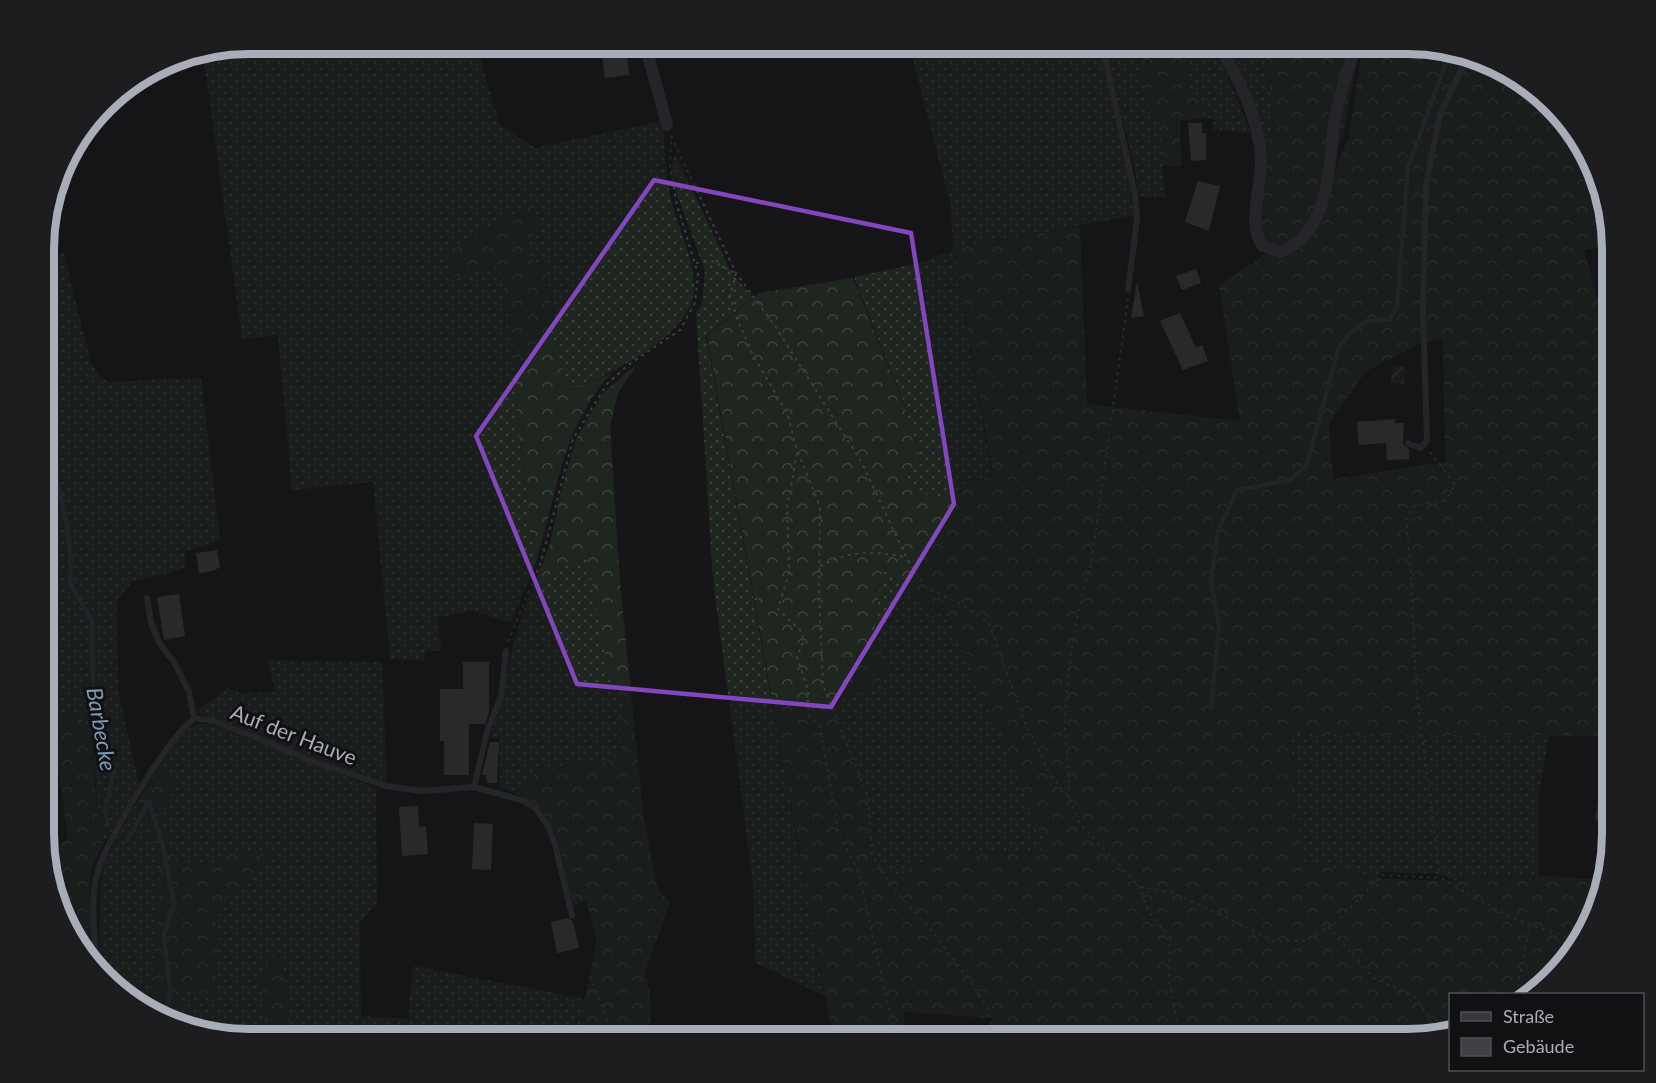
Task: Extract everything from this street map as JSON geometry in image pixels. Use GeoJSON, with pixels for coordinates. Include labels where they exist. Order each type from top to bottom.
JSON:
{"type":"FeatureCollection","features":[{"type":"Feature","properties":{"kind":"street"},"geometry":{"type":"LineString","coordinates":[[648,54],[667,125]]}},
{"type":"Feature","properties":{"kind":"street"},"geometry":{"type":"LineString","coordinates":[[1224,54],[1238,82],[1258,135],[1261,165],[1257,234],[1263,246],[1280,252],[1300,238],[1324,196],[1331,168],[1336,116],[1354,54]]}},
{"type":"Feature","properties":{"kind":"lane"},"geometry":{"type":"LineString","coordinates":[[1104,54],[1135,195],[1137,220],[1128,290]]}},
{"type":"Feature","properties":{"kind":"lane"},"geometry":{"type":"LineString","coordinates":[[1408,443],[1420,448],[1427,441],[1423,309],[1426,186],[1440,114],[1464,63]]}},
{"type":"Feature","properties":{"kind":"lane"},"geometry":{"type":"LineString","coordinates":[[96,955],[94,896],[98,868],[165,750],[178,732],[194,718],[189,692],[174,662],[160,644],[151,623],[147,598]]}},
{"type":"Feature","properties":{"kind":"lane"},"geometry":{"type":"LineString","coordinates":[[474,787],[487,732],[501,696],[506,651]]}},
{"type":"Feature","properties":{"kind":"lane","name":"Auf der Hauve"},"geometry":{"type":"LineString","coordinates":[[194,718],[214,721],[326,766],[386,786],[422,791],[474,787],[525,801],[541,815],[555,844],[572,916]]}},
{"type":"Feature","properties":{"kind":"lane"},"geometry":{"type":"LineString","coordinates":[[1598,818],[1602,795]]}},
{"type":"Feature","properties":{"kind":"path"},"geometry":{"type":"LineString","coordinates":[[506,651],[514,622],[541,562],[567,454],[573,439],[601,392],[614,376],[673,336],[686,323],[698,293],[696,263],[677,205],[670,167],[671,137],[689,170],[736,273],[775,326],[862,462],[906,557],[924,586],[964,606],[989,623],[1023,718],[1051,776],[1069,798],[1080,824],[1140,887],[1148,910],[1170,937],[1169,980],[1178,1029]]}},
{"type":"Feature","properties":{"kind":"path"},"geometry":{"type":"LineString","coordinates":[[696,263],[712,261],[736,273]]}},
{"type":"Feature","properties":{"kind":"path"},"geometry":{"type":"LineString","coordinates":[[736,273],[730,296],[738,321],[753,355],[787,413],[797,450],[820,507],[824,685],[868,797],[872,855],[892,887],[927,925],[973,985],[987,1009],[992,1029]]}},
{"type":"Feature","properties":{"kind":"path"},"geometry":{"type":"LineString","coordinates":[[1069,798],[1066,686],[1083,588],[1092,553],[1128,290]]}},
{"type":"Feature","properties":{"kind":"path"},"geometry":{"type":"LineString","coordinates":[[1424,446],[1455,485],[1446,500],[1414,506],[1406,520],[1417,697],[1440,878]]}},
{"type":"Feature","properties":{"kind":"path"},"geometry":{"type":"LineString","coordinates":[[797,450],[788,507],[789,573],[778,609],[800,630],[804,640],[797,657],[808,690],[808,714],[820,727],[839,835],[858,870],[892,1022],[891,1029]]}},
{"type":"Feature","properties":{"kind":"path"},"geometry":{"type":"LineString","coordinates":[[820,566],[838,557],[872,551],[906,557]]}},
{"type":"Feature","properties":{"kind":"path"},"geometry":{"type":"LineString","coordinates":[[1140,887],[1175,893],[1274,941],[1304,941],[1336,922],[1382,875],[1440,878],[1530,925],[1571,939]]}},
{"type":"Feature","properties":{"kind":"path"},"geometry":{"type":"LineString","coordinates":[[1516,993],[1530,925]]}},
{"type":"Feature","properties":{"kind":"path"},"geometry":{"type":"LineString","coordinates":[[1328,927],[1373,978],[1414,996],[1434,1027]]}},
{"type":"Feature","properties":{"kind":"path"},"geometry":{"type":"LineString","coordinates":[[590,976],[611,1029]]}},
{"type":"Feature","properties":{"kind":"path"},"geometry":{"type":"LineString","coordinates":[[993,1026],[1007,1029]]}},
{"type":"Feature","properties":{"kind":"highlighted area"},"geometry":{"type":"Polygon","coordinates":[[[654,180],[911,233],[954,504],[831,707],[577,684],[476,436],[654,180]]]}},
{"type":"Feature","properties":{"kind":"shaded area"},"geometry":{"type":"Polygon","coordinates":[[[1600,275],[1602,275],[1602,292],[1601,292],[1600,275]]]}},
{"type":"Feature","properties":{"kind":"shaded area"},"geometry":{"type":"Polygon","coordinates":[[[1392,366],[1405,367],[1404,384],[1391,383],[1392,366]]]}},
{"type":"Feature","properties":{"kind":"green space"},"geometry":{"type":"Polygon","coordinates":[[[249,54],[479,54],[500,125],[535,148],[661,121],[669,193],[689,255],[694,287],[690,305],[680,322],[665,337],[626,364],[569,391],[551,338],[557,326],[543,266],[535,266],[524,244],[538,227],[530,207],[446,251],[450,277],[500,265],[515,357],[517,423],[536,562],[511,623],[473,611],[438,617],[441,651],[426,651],[424,661],[390,659],[373,482],[292,490],[278,335],[242,339],[204,60],[249,54]]]}},
{"type":"Feature","properties":{"kind":"green space"},"geometry":{"type":"Polygon","coordinates":[[[912,54],[1101,54],[1127,169],[1134,215],[953,249],[951,207],[912,54]]]}},
{"type":"Feature","properties":{"kind":"green space"},"geometry":{"type":"Polygon","coordinates":[[[1107,54],[1219,54],[1251,133],[1213,130],[1212,118],[1180,120],[1181,167],[1163,165],[1165,198],[1139,196],[1132,157],[1107,54]]]}},
{"type":"Feature","properties":{"kind":"green space"},"geometry":{"type":"Polygon","coordinates":[[[1140,54],[1181,54],[1190,87],[1208,117],[1179,119],[1181,166],[1162,163],[1161,142],[1167,134],[1148,103],[1140,54]]]}},
{"type":"Feature","properties":{"kind":"green space"},"geometry":{"type":"Polygon","coordinates":[[[1224,54],[1264,54],[1274,116],[1264,161],[1224,54]]]}},
{"type":"Feature","properties":{"kind":"green space"},"geometry":{"type":"Polygon","coordinates":[[[1264,54],[1358,54],[1343,136],[1305,233],[1274,249],[1260,233],[1264,162],[1274,116],[1264,54]]]}},
{"type":"Feature","properties":{"kind":"green space"},"geometry":{"type":"Polygon","coordinates":[[[1361,54],[1432,56],[1457,61],[1493,74],[1536,102],[1554,120],[1576,152],[1592,186],[1598,211],[1602,246],[1584,250],[1599,303],[1602,329],[1602,736],[1290,734],[1301,861],[1382,878],[1439,881],[1538,875],[1596,880],[1592,897],[1582,920],[1569,942],[1554,963],[1520,993],[1449,993],[1449,1024],[1420,1029],[994,1029],[991,1018],[904,1012],[905,1029],[831,1029],[707,336],[759,293],[853,278],[904,405],[919,452],[904,484],[943,502],[993,473],[953,249],[1080,226],[1087,404],[1240,421],[1219,286],[1268,252],[1297,251],[1311,233],[1349,136],[1361,54]],[[1443,339],[1419,344],[1366,371],[1329,424],[1333,479],[1445,462],[1443,339]],[[883,565],[873,639],[890,669],[872,691],[837,700],[843,728],[870,797],[876,855],[889,878],[948,851],[1050,854],[949,617],[914,599],[883,565]]]}},
{"type":"Feature","properties":{"kind":"green space"},"geometry":{"type":"Polygon","coordinates":[[[675,154],[732,274],[753,297],[706,336],[825,996],[755,963],[753,884],[713,579],[696,313],[702,305],[705,271],[670,174],[675,154]]]}},
{"type":"Feature","properties":{"kind":"green space"},"geometry":{"type":"Polygon","coordinates":[[[530,207],[539,227],[525,244],[535,265],[543,266],[556,327],[552,338],[569,391],[611,373],[594,395],[571,440],[536,561],[517,422],[515,357],[500,265],[450,277],[446,251],[530,207]]]}},
{"type":"Feature","properties":{"kind":"green space"},"geometry":{"type":"Polygon","coordinates":[[[953,250],[992,473],[942,502],[904,484],[919,451],[904,404],[854,277],[920,263],[953,250]]]}},
{"type":"Feature","properties":{"kind":"green space"},"geometry":{"type":"Polygon","coordinates":[[[64,253],[90,359],[98,375],[109,382],[201,378],[220,540],[184,552],[186,566],[171,573],[132,581],[117,601],[118,691],[140,787],[102,846],[93,758],[99,737],[77,713],[54,722],[54,255],[64,253]]]}},
{"type":"Feature","properties":{"kind":"green space"},"geometry":{"type":"Polygon","coordinates":[[[637,364],[618,393],[610,427],[620,583],[643,812],[657,887],[670,904],[645,971],[650,994],[651,1029],[579,1029],[597,940],[586,901],[570,906],[562,859],[552,828],[534,804],[520,795],[537,773],[557,767],[620,758],[623,706],[608,669],[587,557],[547,573],[534,599],[529,597],[550,544],[561,491],[576,439],[603,393],[637,364]]]}},
{"type":"Feature","properties":{"kind":"green space"},"geometry":{"type":"Polygon","coordinates":[[[587,556],[608,669],[623,706],[620,758],[547,769],[534,775],[520,795],[499,787],[500,738],[490,738],[522,614],[529,597],[534,599],[546,573],[587,556]]]}},
{"type":"Feature","properties":{"kind":"green space"},"geometry":{"type":"Polygon","coordinates":[[[882,564],[914,599],[949,617],[1051,854],[948,851],[889,878],[876,855],[870,797],[843,728],[837,699],[872,691],[890,669],[873,639],[882,564]]]}},
{"type":"Feature","properties":{"kind":"green space"},"geometry":{"type":"Polygon","coordinates":[[[267,660],[382,662],[387,784],[338,768],[196,712],[227,688],[241,693],[276,692],[267,660]]]}},
{"type":"Feature","properties":{"kind":"green space"},"geometry":{"type":"Polygon","coordinates":[[[77,713],[99,738],[92,758],[102,847],[91,869],[89,891],[91,919],[80,931],[64,897],[56,859],[55,847],[68,839],[54,738],[54,722],[77,713]]]}},
{"type":"Feature","properties":{"kind":"green space"},"geometry":{"type":"Polygon","coordinates":[[[197,724],[211,724],[376,788],[377,903],[360,923],[361,1016],[408,1019],[413,966],[586,999],[579,1029],[249,1029],[224,1027],[186,1019],[163,1009],[120,981],[99,959],[101,869],[117,836],[168,751],[186,730],[197,724]]]}},
{"type":"Feature","properties":{"kind":"green space"},"geometry":{"type":"Polygon","coordinates":[[[1290,733],[1549,736],[1538,801],[1538,875],[1454,880],[1440,874],[1383,872],[1377,877],[1301,861],[1290,733]]]}},
{"type":"Feature","properties":{"kind":"green space"},"geometry":{"type":"Polygon","coordinates":[[[161,765],[175,787],[158,811],[175,861],[205,868],[220,858],[273,848],[253,877],[224,898],[215,923],[218,940],[215,983],[219,1005],[189,985],[179,1000],[181,1017],[151,1002],[160,867],[142,797],[161,765]]]}},
{"type":"Feature","properties":{"kind":"green space"},"geometry":{"type":"Polygon","coordinates":[[[91,919],[92,950],[80,932],[91,919]]]}},
{"type":"Feature","properties":{"kind":"green space"},"geometry":{"type":"Polygon","coordinates":[[[270,956],[283,962],[290,1029],[266,1029],[260,976],[270,956]]]}},
{"type":"Feature","properties":{"kind":"building"},"geometry":{"type":"Polygon","coordinates":[[[596,54],[627,54],[629,75],[605,78],[602,55],[596,56],[596,54]]]}},
{"type":"Feature","properties":{"kind":"building"},"geometry":{"type":"Polygon","coordinates":[[[1188,123],[1202,123],[1202,133],[1206,133],[1206,160],[1191,161],[1188,123]]]}},
{"type":"Feature","properties":{"kind":"building"},"geometry":{"type":"Polygon","coordinates":[[[1198,181],[1220,186],[1209,231],[1185,222],[1198,181]]]}},
{"type":"Feature","properties":{"kind":"building"},"geometry":{"type":"Polygon","coordinates":[[[1196,269],[1201,283],[1182,290],[1176,276],[1196,269]]]}},
{"type":"Feature","properties":{"kind":"building"},"geometry":{"type":"Polygon","coordinates":[[[1137,282],[1144,316],[1131,318],[1137,282]]]}},
{"type":"Feature","properties":{"kind":"building"},"geometry":{"type":"Polygon","coordinates":[[[1180,313],[1196,348],[1202,345],[1208,361],[1183,370],[1160,321],[1180,313]]]}},
{"type":"Feature","properties":{"kind":"building"},"geometry":{"type":"Polygon","coordinates":[[[1396,419],[1394,423],[1404,423],[1403,444],[1409,449],[1409,459],[1387,460],[1386,443],[1359,445],[1357,422],[1396,419]]]}},
{"type":"Feature","properties":{"kind":"building"},"geometry":{"type":"Polygon","coordinates":[[[217,550],[220,567],[213,571],[199,573],[196,553],[217,550]]]}},
{"type":"Feature","properties":{"kind":"building"},"geometry":{"type":"Polygon","coordinates":[[[179,594],[185,636],[164,640],[157,597],[179,594]]]}},
{"type":"Feature","properties":{"kind":"building"},"geometry":{"type":"Polygon","coordinates":[[[463,662],[489,662],[489,712],[485,724],[469,724],[469,775],[444,775],[444,741],[440,741],[440,689],[463,689],[463,662]]]}},
{"type":"Feature","properties":{"kind":"building"},"geometry":{"type":"Polygon","coordinates":[[[490,742],[499,742],[497,783],[487,783],[486,775],[482,775],[490,742]]]}},
{"type":"Feature","properties":{"kind":"building"},"geometry":{"type":"Polygon","coordinates":[[[418,806],[419,827],[426,826],[428,854],[402,856],[399,807],[418,806]]]}},
{"type":"Feature","properties":{"kind":"building"},"geometry":{"type":"Polygon","coordinates":[[[474,823],[493,824],[491,870],[472,869],[474,823]]]}},
{"type":"Feature","properties":{"kind":"building"},"geometry":{"type":"Polygon","coordinates":[[[1601,829],[1602,829],[1602,847],[1596,880],[1601,829]]]}},
{"type":"Feature","properties":{"kind":"building"},"geometry":{"type":"Polygon","coordinates":[[[567,918],[573,921],[579,948],[557,953],[551,922],[567,918]]]}},
{"type":"Feature","properties":{"kind":"waterway"},"geometry":{"type":"LineString","coordinates":[[1211,708],[1219,627],[1211,580],[1218,531],[1237,490],[1290,480],[1306,467],[1339,347],[1353,330],[1367,321],[1390,319],[1397,307],[1408,167],[1448,59]]}},
{"type":"Feature","properties":{"kind":"waterway","name":"Barbecke"},"geometry":{"type":"LineString","coordinates":[[54,466],[66,520],[71,560],[70,584],[92,620],[93,689],[114,770],[105,810],[108,825]]}},
{"type":"Feature","properties":{"kind":"waterway","name":"Barbecke"},"geometry":{"type":"LineString","coordinates":[[128,839],[149,801],[162,843],[174,904],[164,934],[170,990],[168,1011]]}}]}
